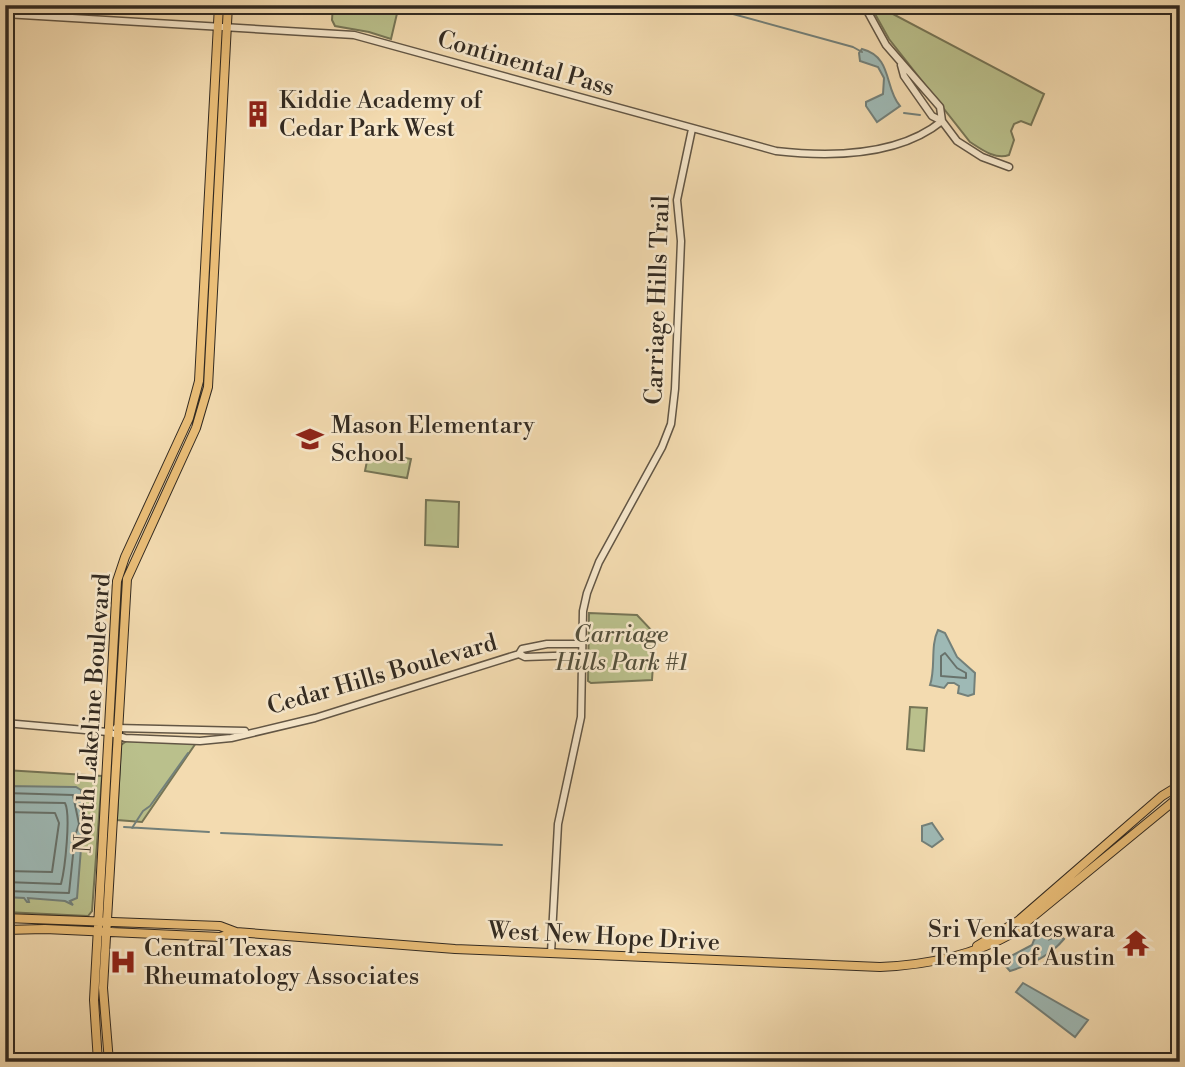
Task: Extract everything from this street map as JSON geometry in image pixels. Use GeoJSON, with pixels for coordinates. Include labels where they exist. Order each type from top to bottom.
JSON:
{"type":"FeatureCollection","features":[{"type":"Feature","properties":{"kind":"main road","name":"North Lakeline Boulevard"},"geometry":{"type":"LineString","coordinates":[[109,1062],[103,988],[127,579],[196,428],[208,387],[223,26],[219,5]]}},
{"type":"Feature","properties":{"kind":"main road","name":"North Lakeline Boulevard"},"geometry":{"type":"LineString","coordinates":[[98,1062],[94,1000],[115,604],[120,569],[189,418],[199,381],[223,26],[228,5]]}},
{"type":"Feature","properties":{"kind":"main road","name":"West New Hope Drive"},"geometry":{"type":"LineString","coordinates":[[968,951],[1018,921],[1163,796],[1180,785]]}},
{"type":"Feature","properties":{"kind":"main road","name":"West New Hope Drive"},"geometry":{"type":"LineString","coordinates":[[5,918],[220,926],[236,932],[370,944],[880,967],[929,964],[993,944],[1031,920],[1142,824],[1180,796]]}},
{"type":"Feature","properties":{"kind":"main road","name":"West New Hope Drive"},"geometry":{"type":"LineString","coordinates":[[5,930],[46,929],[220,937],[236,932]]}},
{"type":"Feature","properties":{"kind":"street"},"geometry":{"type":"LineString","coordinates":[[864,5],[870,20],[901,65],[904,76],[932,116],[942,121],[957,141],[968,149],[1009,167]]}},
{"type":"Feature","properties":{"kind":"street","name":"Continental Pass"},"geometry":{"type":"LineString","coordinates":[[5,15],[354,34],[758,148],[810,154],[893,147],[920,136],[942,121]]}},
{"type":"Feature","properties":{"kind":"street"},"geometry":{"type":"LineString","coordinates":[[901,65],[911,72],[940,107],[942,121]]}},
{"type":"Feature","properties":{"kind":"street","name":"Carriage Hills Trail"},"geometry":{"type":"LineString","coordinates":[[551,953],[558,824],[581,717],[583,611],[591,580],[662,447],[671,424],[681,241],[677,200],[692,129]]}},
{"type":"Feature","properties":{"kind":"street","name":"Cedar Hills Boulevard"},"geometry":{"type":"LineString","coordinates":[[5,723],[118,731],[125,738],[231,738],[315,718],[519,654],[522,649],[538,645],[582,644]]}},
{"type":"Feature","properties":{"kind":"street","name":"Cedar Hills Boulevard"},"geometry":{"type":"LineString","coordinates":[[519,654],[525,657],[582,655]]}},
{"type":"Feature","properties":{"kind":"green space"},"geometry":{"type":"Polygon","coordinates":[[[333,5],[399,5],[391,39],[335,26],[332,20],[333,5]]]}},
{"type":"Feature","properties":{"kind":"green space"},"geometry":{"type":"Polygon","coordinates":[[[870,5],[876,5],[1044,94],[1031,125],[1021,121],[1014,124],[1011,131],[1014,140],[1009,155],[993,155],[970,142],[889,39],[870,5]]]}},
{"type":"Feature","properties":{"kind":"green space"},"geometry":{"type":"Polygon","coordinates":[[[369,451],[411,459],[407,478],[365,471],[369,451]]]}},
{"type":"Feature","properties":{"kind":"green space"},"geometry":{"type":"Polygon","coordinates":[[[426,500],[459,502],[458,547],[425,545],[426,500]]]}},
{"type":"Feature","properties":{"kind":"green space","name":"Carriage Hills Park #1"},"geometry":{"type":"Polygon","coordinates":[[[589,613],[637,615],[655,634],[652,680],[588,681],[589,613]]]}},
{"type":"Feature","properties":{"kind":"green space"},"geometry":{"type":"Polygon","coordinates":[[[910,707],[927,708],[924,751],[907,749],[910,707]]]}},
{"type":"Feature","properties":{"kind":"green space"},"geometry":{"type":"Polygon","coordinates":[[[128,740],[196,743],[142,822],[117,820],[121,745],[128,740]]]}},
{"type":"Feature","properties":{"kind":"green space"},"geometry":{"type":"Polygon","coordinates":[[[5,770],[102,776],[92,911],[88,916],[5,912],[5,770]]]}},
{"type":"Feature","properties":{"kind":"water"},"geometry":{"type":"Polygon","coordinates":[[[862,49],[879,59],[900,106],[877,122],[866,102],[883,94],[884,78],[878,67],[860,61],[859,53],[862,49]]]}},
{"type":"Feature","properties":{"kind":"water"},"geometry":{"type":"Polygon","coordinates":[[[938,630],[945,633],[957,657],[975,673],[974,694],[968,696],[958,693],[959,686],[954,683],[948,683],[944,688],[930,685],[938,630]]]}},
{"type":"Feature","properties":{"kind":"water"},"geometry":{"type":"Polygon","coordinates":[[[5,786],[76,787],[81,790],[85,820],[89,827],[84,829],[82,836],[77,898],[70,901],[73,905],[65,901],[28,898],[27,902],[24,898],[5,897],[5,786]]]}},
{"type":"Feature","properties":{"kind":"water"},"geometry":{"type":"Polygon","coordinates":[[[932,823],[943,839],[932,847],[922,841],[922,826],[932,823]]]}},
{"type":"Feature","properties":{"kind":"water"},"geometry":{"type":"Polygon","coordinates":[[[1051,930],[1053,933],[1050,939],[1059,935],[1064,939],[1047,955],[1010,971],[1002,962],[1032,945],[1034,940],[1051,930]]]}},
{"type":"Feature","properties":{"kind":"water"},"geometry":{"type":"Polygon","coordinates":[[[1023,983],[1088,1020],[1075,1037],[1016,992],[1023,983]]]}},
{"type":"Feature","properties":{"kind":"waterway"},"geometry":{"type":"LineString","coordinates":[[700,5],[853,47],[862,52]]}},
{"type":"Feature","properties":{"kind":"waterway"},"geometry":{"type":"LineString","coordinates":[[904,113],[920,115]]}},
{"type":"Feature","properties":{"kind":"waterway"},"geometry":{"type":"LineString","coordinates":[[132,828],[188,753]]}},
{"type":"Feature","properties":{"kind":"waterway"},"geometry":{"type":"LineString","coordinates":[[124,827],[209,832]]}},
{"type":"Feature","properties":{"kind":"waterway"},"geometry":{"type":"LineString","coordinates":[[221,833],[502,845]]}},
{"type":"Feature","properties":{"kind":"place","name":"Kiddie Academy of Cedar Park West"},"geometry":{"type":"Point","coordinates":[258,114]}},
{"type":"Feature","properties":{"kind":"place","name":"Mason Elementary School"},"geometry":{"type":"Point","coordinates":[310,439]}},
{"type":"Feature","properties":{"kind":"place","name":"Sri Venkateswara Temple of Austin"},"geometry":{"type":"Point","coordinates":[1136,943]}},
{"type":"Feature","properties":{"kind":"place","name":"Central Texas Rheumatology Associates"},"geometry":{"type":"Point","coordinates":[123,962]}}]}
